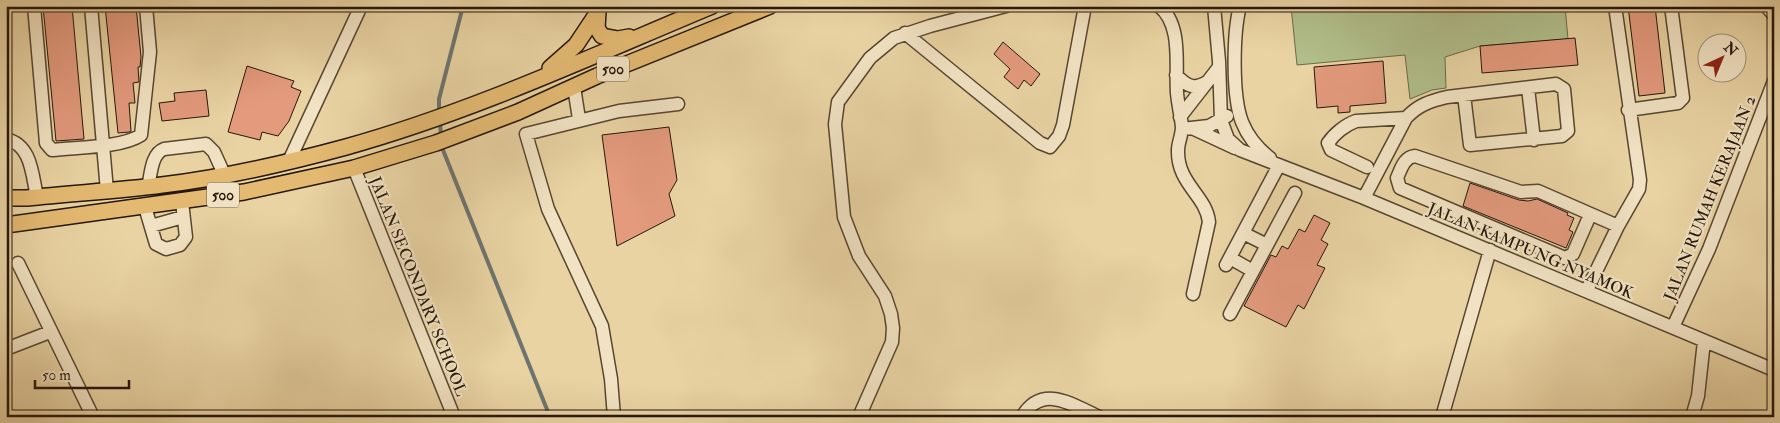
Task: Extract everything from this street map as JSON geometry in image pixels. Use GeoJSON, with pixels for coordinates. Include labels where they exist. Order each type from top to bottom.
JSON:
{"type":"FeatureCollection","features":[{"type":"Feature","properties":{"kind":"main road","name":"500"},"geometry":{"type":"LineString","coordinates":[[6,198],[148,187],[289,161],[345,147],[432,120],[524,85],[712,6]]}},
{"type":"Feature","properties":{"kind":"main road","name":"500"},"geometry":{"type":"LineString","coordinates":[[6,225],[182,202],[254,190],[354,168],[436,143],[518,112],[770,6]]}},
{"type":"Feature","properties":{"kind":"main road"},"geometry":{"type":"LineString","coordinates":[[599,9],[596,28],[602,36],[618,39],[644,34]]}},
{"type":"Feature","properties":{"kind":"main road"},"geometry":{"type":"LineString","coordinates":[[524,85],[569,53],[599,9]]}},
{"type":"Feature","properties":{"kind":"street"},"geometry":{"type":"LineString","coordinates":[[34,6],[46,143],[52,150],[103,145],[136,139],[142,135],[144,130],[150,52],[146,6]]}},
{"type":"Feature","properties":{"kind":"street"},"geometry":{"type":"LineString","coordinates":[[90,6],[107,191]]}},
{"type":"Feature","properties":{"kind":"street"},"geometry":{"type":"LineString","coordinates":[[289,161],[361,6]]}},
{"type":"Feature","properties":{"kind":"street"},"geometry":{"type":"LineString","coordinates":[[859,417],[892,342],[893,328],[891,314],[884,296],[859,256],[846,223],[835,113],[838,102],[870,58],[889,41],[930,26],[1006,6]]}},
{"type":"Feature","properties":{"kind":"street"},"geometry":{"type":"LineString","coordinates":[[905,34],[1040,143],[1050,147],[1059,136],[1063,126],[1085,6]]}},
{"type":"Feature","properties":{"kind":"street"},"geometry":{"type":"LineString","coordinates":[[1159,6],[1170,20],[1174,33],[1176,75],[1184,125]]}},
{"type":"Feature","properties":{"kind":"street"},"geometry":{"type":"LineString","coordinates":[[1214,6],[1219,67],[1220,120],[1228,139],[1240,150]]}},
{"type":"Feature","properties":{"kind":"street","name":"JALAN KAMPUNG NYAMOK"},"geometry":{"type":"LineString","coordinates":[[1240,6],[1237,17],[1235,69],[1241,121],[1252,142],[1277,164]]}},
{"type":"Feature","properties":{"kind":"street"},"geometry":{"type":"LineString","coordinates":[[1587,290],[1618,226],[1639,189],[1639,171],[1628,110],[1615,6]]}},
{"type":"Feature","properties":{"kind":"street"},"geometry":{"type":"LineString","coordinates":[[1628,110],[1678,103],[1683,98],[1671,6]]}},
{"type":"Feature","properties":{"kind":"street"},"geometry":{"type":"LineString","coordinates":[[1766,6],[1774,15]]}},
{"type":"Feature","properties":{"kind":"street"},"geometry":{"type":"LineString","coordinates":[[1192,294],[1209,222],[1208,213],[1184,179],[1179,164],[1178,149],[1184,125],[1207,82],[1219,67]]}},
{"type":"Feature","properties":{"kind":"street"},"geometry":{"type":"LineString","coordinates":[[1176,75],[1190,87],[1207,82]]}},
{"type":"Feature","properties":{"kind":"street","name":"JALAN RUMAH KERAJAAN 2"},"geometry":{"type":"LineString","coordinates":[[1673,328],[1709,249],[1774,82]]}},
{"type":"Feature","properties":{"kind":"street"},"geometry":{"type":"LineString","coordinates":[[1364,198],[1406,118],[1420,106],[1446,97],[1556,84],[1564,89],[1568,131],[1562,136],[1534,140],[1470,145],[1464,95]]}},
{"type":"Feature","properties":{"kind":"street"},"geometry":{"type":"LineString","coordinates":[[574,87],[579,119]]}},
{"type":"Feature","properties":{"kind":"street"},"geometry":{"type":"LineString","coordinates":[[1528,88],[1534,140]]}},
{"type":"Feature","properties":{"kind":"street"},"geometry":{"type":"LineString","coordinates":[[614,417],[611,378],[602,326],[548,209],[526,134],[579,119],[619,111],[678,104]]}},
{"type":"Feature","properties":{"kind":"street"},"geometry":{"type":"LineString","coordinates":[[1184,125],[1209,126],[1239,106]]}},
{"type":"Feature","properties":{"kind":"street"},"geometry":{"type":"LineString","coordinates":[[1367,166],[1331,150],[1328,143],[1348,124],[1356,121],[1406,118]]}},
{"type":"Feature","properties":{"kind":"street","name":"JALAN KAMPUNG NYAMOK"},"geometry":{"type":"LineString","coordinates":[[1184,125],[1240,150],[1364,198],[1587,290],[1774,370]]}},
{"type":"Feature","properties":{"kind":"street"},"geometry":{"type":"LineString","coordinates":[[6,139],[14,141],[25,149],[37,197]]}},
{"type":"Feature","properties":{"kind":"street"},"geometry":{"type":"LineString","coordinates":[[148,187],[154,158],[159,151],[164,149],[206,144],[214,152],[224,174]]}},
{"type":"Feature","properties":{"kind":"street"},"geometry":{"type":"LineString","coordinates":[[1590,215],[1573,254],[1566,258],[1400,188],[1397,178],[1405,161],[1410,156],[1415,156],[1521,192],[1538,191],[1618,226]]}},
{"type":"Feature","properties":{"kind":"street"},"geometry":{"type":"LineString","coordinates":[[1254,271],[1228,262],[1277,164]]}},
{"type":"Feature","properties":{"kind":"street","name":"JALAN SECONDARY SCHOOL"},"geometry":{"type":"LineString","coordinates":[[354,168],[440,378],[454,417]]}},
{"type":"Feature","properties":{"kind":"street"},"geometry":{"type":"LineString","coordinates":[[1230,314],[1295,194]]}},
{"type":"Feature","properties":{"kind":"street"},"geometry":{"type":"LineString","coordinates":[[145,207],[156,244],[166,249],[184,242],[182,202]]}},
{"type":"Feature","properties":{"kind":"street"},"geometry":{"type":"LineString","coordinates":[[151,226],[184,217]]}},
{"type":"Feature","properties":{"kind":"street"},"geometry":{"type":"LineString","coordinates":[[1243,233],[1267,245]]}},
{"type":"Feature","properties":{"kind":"street"},"geometry":{"type":"LineString","coordinates":[[1442,417],[1490,250]]}},
{"type":"Feature","properties":{"kind":"street"},"geometry":{"type":"LineString","coordinates":[[18,263],[93,417]]}},
{"type":"Feature","properties":{"kind":"street"},"geometry":{"type":"LineString","coordinates":[[6,349],[50,332]]}},
{"type":"Feature","properties":{"kind":"street"},"geometry":{"type":"LineString","coordinates":[[1692,417],[1698,396],[1704,341]]}},
{"type":"Feature","properties":{"kind":"street"},"geometry":{"type":"LineString","coordinates":[[1022,417],[1028,408],[1046,398],[1056,398],[1099,417]]}},
{"type":"Feature","properties":{"kind":"green space"},"geometry":{"type":"Polygon","coordinates":[[[1291,6],[1565,6],[1568,39],[1480,46],[1445,57],[1446,88],[1432,90],[1410,99],[1405,55],[1297,65],[1291,6]]]}},
{"type":"Feature","properties":{"kind":"building"},"geometry":{"type":"Polygon","coordinates":[[[43,6],[72,6],[84,139],[56,141],[43,6]]]}},
{"type":"Feature","properties":{"kind":"building"},"geometry":{"type":"Polygon","coordinates":[[[105,6],[136,6],[141,57],[140,67],[138,67],[139,82],[133,83],[135,103],[129,103],[131,131],[129,132],[118,133],[105,6]]]}},
{"type":"Feature","properties":{"kind":"building"},"geometry":{"type":"Polygon","coordinates":[[[1628,6],[1655,6],[1665,93],[1639,96],[1628,6]]]}},
{"type":"Feature","properties":{"kind":"building"},"geometry":{"type":"Polygon","coordinates":[[[1575,38],[1578,65],[1482,73],[1480,46],[1575,38]]]}},
{"type":"Feature","properties":{"kind":"building"},"geometry":{"type":"Polygon","coordinates":[[[1003,42],[1040,74],[1031,86],[1024,80],[1018,89],[1004,77],[1010,69],[994,54],[1003,42]]]}},
{"type":"Feature","properties":{"kind":"building"},"geometry":{"type":"Polygon","coordinates":[[[1383,61],[1386,103],[1350,106],[1350,112],[1338,113],[1338,106],[1317,108],[1314,67],[1383,61]]]}},
{"type":"Feature","properties":{"kind":"building"},"geometry":{"type":"Polygon","coordinates":[[[247,66],[294,81],[291,87],[301,91],[289,121],[278,136],[262,132],[260,140],[228,132],[247,66]]]}},
{"type":"Feature","properties":{"kind":"building"},"geometry":{"type":"Polygon","coordinates":[[[206,90],[209,116],[162,121],[159,103],[175,101],[174,93],[206,90]]]}},
{"type":"Feature","properties":{"kind":"building"},"geometry":{"type":"Polygon","coordinates":[[[669,127],[677,180],[669,194],[675,216],[617,246],[602,135],[669,127]]]}},
{"type":"Feature","properties":{"kind":"building"},"geometry":{"type":"Polygon","coordinates":[[[1470,183],[1519,200],[1537,199],[1568,213],[1567,215],[1574,218],[1569,230],[1573,232],[1566,248],[1463,206],[1470,183]]]}},
{"type":"Feature","properties":{"kind":"building"},"geometry":{"type":"Polygon","coordinates":[[[1314,215],[1330,223],[1321,240],[1328,244],[1317,265],[1325,268],[1304,309],[1298,305],[1286,327],[1244,306],[1271,255],[1276,257],[1282,246],[1288,249],[1299,229],[1305,232],[1314,215]]]}},
{"type":"Feature","properties":{"kind":"waterway"},"geometry":{"type":"LineString","coordinates":[[439,113],[439,99],[463,6]]}},
{"type":"Feature","properties":{"kind":"waterway"},"geometry":{"type":"LineString","coordinates":[[440,120],[441,138]]}},
{"type":"Feature","properties":{"kind":"waterway"},"geometry":{"type":"LineString","coordinates":[[441,145],[550,417]]}}]}
